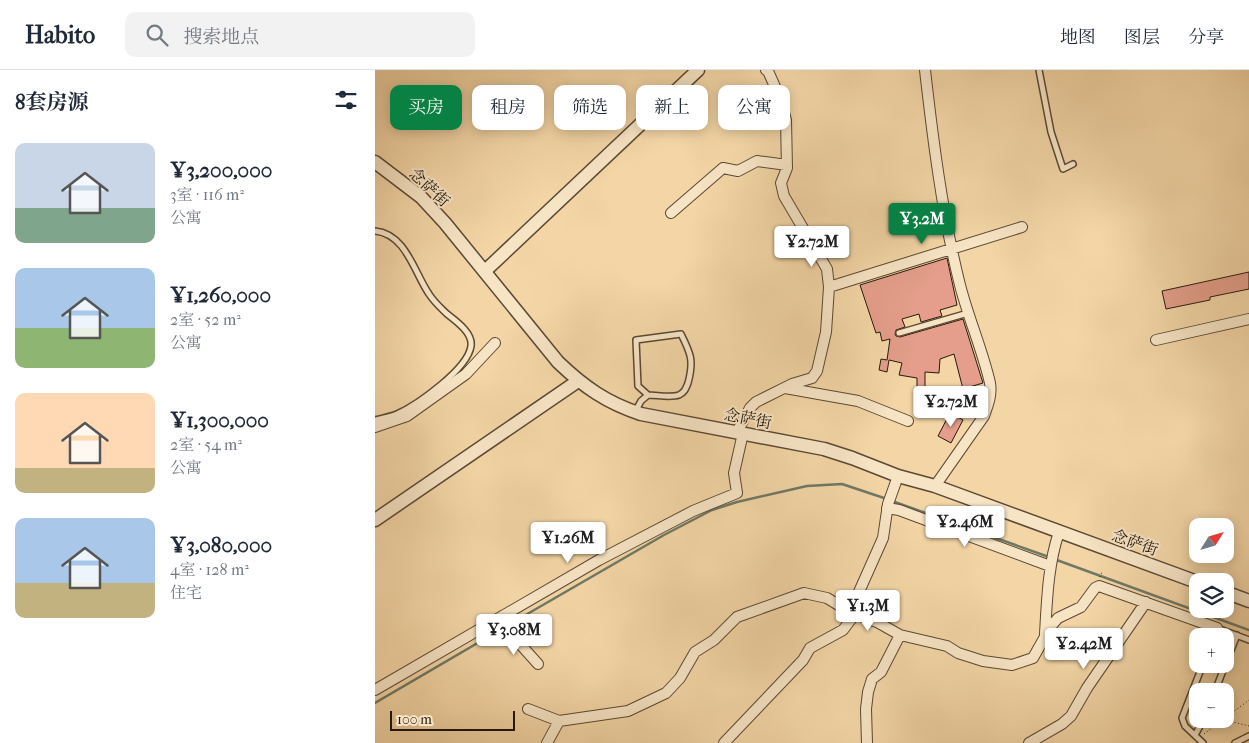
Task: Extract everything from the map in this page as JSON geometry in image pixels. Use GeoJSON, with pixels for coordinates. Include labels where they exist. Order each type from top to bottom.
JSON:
{"type":"FeatureCollection","features":[{"type":"Feature","properties":{"kind":"street"},"geometry":{"type":"LineString","coordinates":[[485,271],[698,70]]}},
{"type":"Feature","properties":{"kind":"street"},"geometry":{"type":"LineString","coordinates":[[375,690],[502,616],[667,524],[711,502],[737,493],[734,473],[740,432],[749,408],[766,396],[784,387],[811,378],[817,370],[826,332],[829,287],[827,269],[784,196],[781,183],[787,165],[786,120],[780,98],[766,70]]}},
{"type":"Feature","properties":{"kind":"street"},"geometry":{"type":"LineString","coordinates":[[925,70],[940,182],[959,283],[990,384],[989,403],[984,416],[935,486]]}},
{"type":"Feature","properties":{"kind":"street"},"geometry":{"type":"LineString","coordinates":[[671,213],[723,168],[738,171],[757,160],[787,165]]}},
{"type":"Feature","properties":{"kind":"street","name":"念萨街"},"geometry":{"type":"LineString","coordinates":[[375,162],[421,197],[485,271],[558,362],[578,381],[621,408],[823,449],[853,458],[898,476],[935,486],[1189,579]]}},
{"type":"Feature","properties":{"kind":"street"},"geometry":{"type":"LineString","coordinates":[[829,287],[1022,227]]}},
{"type":"Feature","properties":{"kind":"street"},"geometry":{"type":"LineString","coordinates":[[1156,340],[1249,319]]}},
{"type":"Feature","properties":{"kind":"street"},"geometry":{"type":"LineString","coordinates":[[375,427],[407,416],[466,374],[495,343]]}},
{"type":"Feature","properties":{"kind":"street"},"geometry":{"type":"LineString","coordinates":[[376,517],[578,381]]}},
{"type":"Feature","properties":{"kind":"street"},"geometry":{"type":"LineString","coordinates":[[784,387],[858,401],[908,421]]}},
{"type":"Feature","properties":{"kind":"street"},"geometry":{"type":"LineString","coordinates":[[724,743],[803,660],[810,648],[843,630],[853,613],[883,538],[889,502],[898,476]]}},
{"type":"Feature","properties":{"kind":"street"},"geometry":{"type":"LineString","coordinates":[[889,502],[899,510],[1050,564]]}},
{"type":"Feature","properties":{"kind":"street"},"geometry":{"type":"LineString","coordinates":[[1044,640],[1050,564],[1059,532]]}},
{"type":"Feature","properties":{"kind":"street"},"geometry":{"type":"LineString","coordinates":[[528,709],[559,721],[628,711],[666,693],[680,678],[695,652],[713,640],[737,617],[804,594],[827,598],[853,613],[877,622],[900,635],[947,646],[958,653],[983,662],[1012,665],[1033,658],[1051,626],[1058,618],[1081,607],[1097,586],[1145,602],[1206,628]]}},
{"type":"Feature","properties":{"kind":"street"},"geometry":{"type":"LineString","coordinates":[[1234,595],[1249,601]]}},
{"type":"Feature","properties":{"kind":"street"},"geometry":{"type":"LineString","coordinates":[[1029,743],[1062,724],[1071,716],[1087,688],[1145,602]]}},
{"type":"Feature","properties":{"kind":"street"},"geometry":{"type":"LineString","coordinates":[[502,616],[520,644],[538,664]]}},
{"type":"Feature","properties":{"kind":"street"},"geometry":{"type":"LineString","coordinates":[[867,743],[868,692],[872,679],[881,672],[900,635]]}},
{"type":"Feature","properties":{"kind":"street"},"geometry":{"type":"LineString","coordinates":[[547,743],[559,721]]}},
{"type":"Feature","properties":{"kind":"lane"},"geometry":{"type":"LineString","coordinates":[[1039,70],[1051,132],[1063,169],[1073,164]]}},
{"type":"Feature","properties":{"kind":"lane"},"geometry":{"type":"LineString","coordinates":[[375,231],[391,235],[399,242],[429,295],[463,328],[470,338],[471,344],[469,354],[463,364],[429,394],[396,414],[375,420]]}},
{"type":"Feature","properties":{"kind":"lane"},"geometry":{"type":"LineString","coordinates":[[899,333],[969,312]]}},
{"type":"Feature","properties":{"kind":"lane"},"geometry":{"type":"LineString","coordinates":[[635,412],[641,401],[648,395],[675,396],[686,390],[692,368],[689,351],[681,334],[637,340],[638,386],[648,395]]}},
{"type":"Feature","properties":{"kind":"lane"},"geometry":{"type":"LineString","coordinates":[[1234,635],[1249,640]]}},
{"type":"Feature","properties":{"kind":"lane"},"geometry":{"type":"LineString","coordinates":[[1218,683],[1237,636]]}},
{"type":"Feature","properties":{"kind":"lane"},"geometry":{"type":"LineString","coordinates":[[1200,673],[1182,718],[1183,724],[1203,743]]}},
{"type":"Feature","properties":{"kind":"lane"},"geometry":{"type":"LineString","coordinates":[[1197,737],[1200,728]]}},
{"type":"Feature","properties":{"kind":"lane"},"geometry":{"type":"LineString","coordinates":[[1235,743],[1249,736]]}},
{"type":"Feature","properties":{"kind":"path"},"geometry":{"type":"LineString","coordinates":[[1234,711],[1249,700]]}},
{"type":"Feature","properties":{"kind":"path"},"geometry":{"type":"LineString","coordinates":[[1234,722],[1249,726]]}},
{"type":"Feature","properties":{"kind":"path"},"geometry":{"type":"LineString","coordinates":[[1197,737],[1210,728]]}},
{"type":"Feature","properties":{"kind":"building"},"geometry":{"type":"Polygon","coordinates":[[[947,258],[957,305],[940,310],[942,316],[921,322],[919,314],[902,319],[905,327],[896,330],[895,334],[900,337],[963,319],[983,383],[963,389],[954,354],[940,359],[939,373],[925,372],[925,389],[917,389],[917,378],[899,375],[902,363],[889,360],[887,372],[879,370],[881,359],[887,360],[890,339],[882,341],[880,332],[876,333],[860,285],[947,258]]]}},
{"type":"Feature","properties":{"kind":"building"},"geometry":{"type":"Polygon","coordinates":[[[1249,272],[1249,289],[1210,297],[1210,300],[1166,309],[1162,291],[1249,272]]]}},
{"type":"Feature","properties":{"kind":"building"},"geometry":{"type":"Polygon","coordinates":[[[965,394],[978,397],[974,411],[954,406],[955,401],[967,403],[965,394]]]}},
{"type":"Feature","properties":{"kind":"building"},"geometry":{"type":"Polygon","coordinates":[[[950,413],[963,420],[951,443],[938,436],[950,413]]]}},
{"type":"Feature","properties":{"kind":"waterway"},"geometry":{"type":"LineString","coordinates":[[510,624],[664,535],[712,510],[737,502],[807,486],[842,484],[887,499]]}},
{"type":"Feature","properties":{"kind":"waterway"},"geometry":{"type":"LineString","coordinates":[[892,501],[1049,557]]}},
{"type":"Feature","properties":{"kind":"waterway"},"geometry":{"type":"LineString","coordinates":[[1054,559],[1249,630]]}},
{"type":"Feature","properties":{"kind":"waterway"},"geometry":{"type":"LineString","coordinates":[[375,703],[505,627]]}}]}
